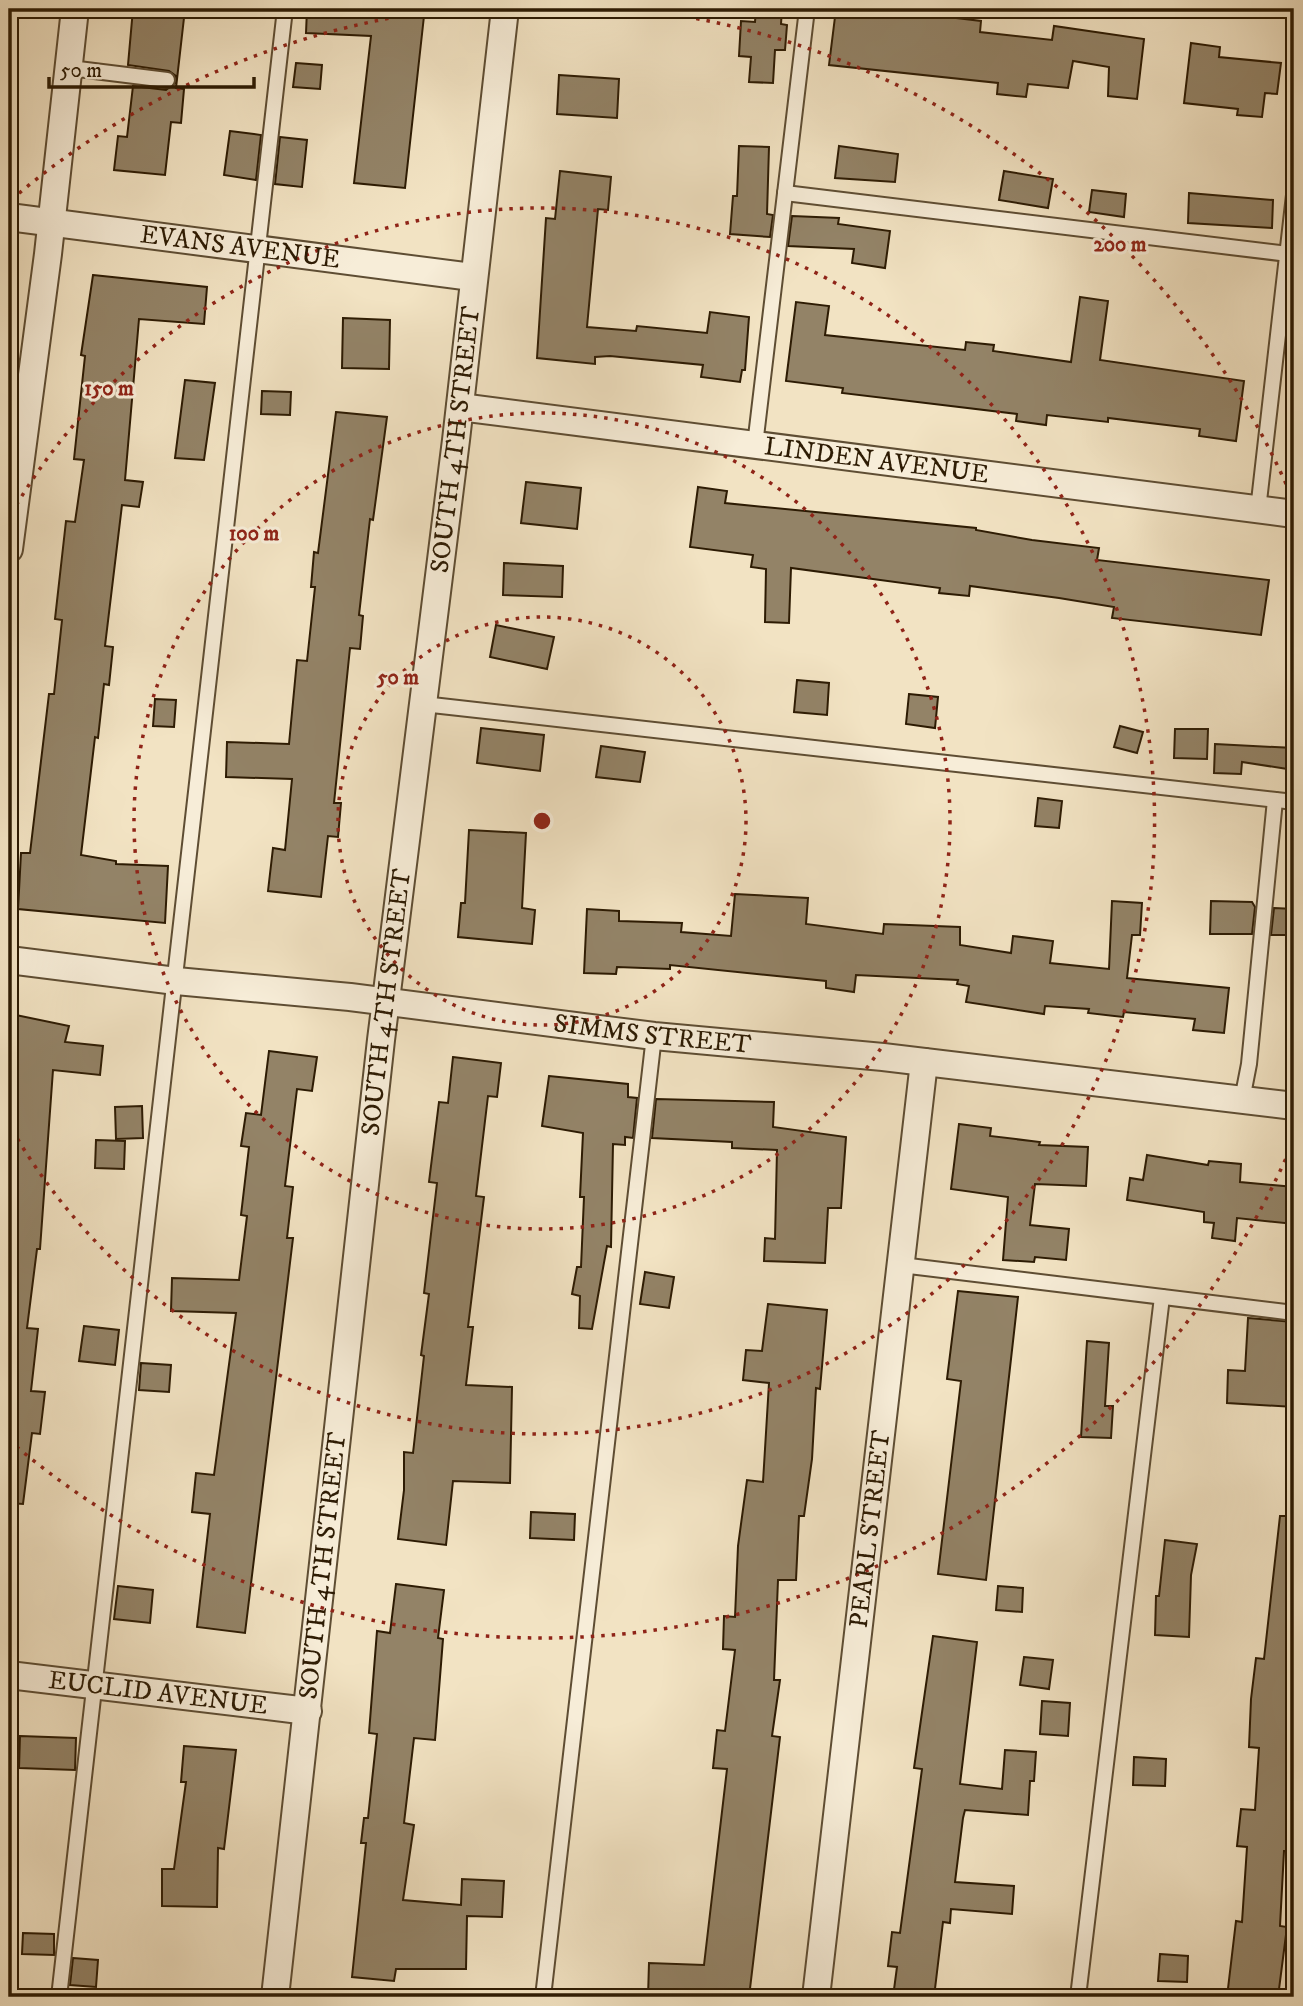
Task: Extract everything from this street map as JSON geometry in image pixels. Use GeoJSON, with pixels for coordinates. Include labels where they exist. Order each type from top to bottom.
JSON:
{"type":"FeatureCollection","features":[{"type":"Feature","properties":{"kind":"street"},"geometry":{"type":"LineString","coordinates":[[9,549],[52,222],[75,9]]}},
{"type":"Feature","properties":{"kind":"street","name":"SOUTH 4TH STREET"},"geometry":{"type":"LineString","coordinates":[[275,1997],[386,1002],[460,407],[472,277],[505,9]]}},
{"type":"Feature","properties":{"kind":"street","name":"EVANS AVENUE"},"geometry":{"type":"LineString","coordinates":[[9,217],[472,277]]}},
{"type":"Feature","properties":{"kind":"street","name":"LINDEN AVENUE"},"geometry":{"type":"LineString","coordinates":[[460,407],[1294,514]]}},
{"type":"Feature","properties":{"kind":"street","name":"SIMMS STREET"},"geometry":{"type":"LineString","coordinates":[[9,960],[176,981],[386,1002],[654,1036],[924,1062],[1294,1105]]}},
{"type":"Feature","properties":{"kind":"street","name":"PEARL STREET"},"geometry":{"type":"LineString","coordinates":[[816,1997],[924,1062]]}},
{"type":"Feature","properties":{"kind":"street","name":"EUCLID AVENUE"},"geometry":{"type":"LineString","coordinates":[[9,1675],[308,1711]]}},
{"type":"Feature","properties":{"kind":"lane"},"geometry":{"type":"LineString","coordinates":[[59,1997],[285,9]]}},
{"type":"Feature","properties":{"kind":"lane"},"geometry":{"type":"LineString","coordinates":[[755,445],[807,9]]}},
{"type":"Feature","properties":{"kind":"lane"},"geometry":{"type":"LineString","coordinates":[[70,68],[167,80]]}},
{"type":"Feature","properties":{"kind":"lane"},"geometry":{"type":"LineString","coordinates":[[785,193],[1288,254]]}},
{"type":"Feature","properties":{"kind":"lane"},"geometry":{"type":"LineString","coordinates":[[1258,510],[1294,195]]}},
{"type":"Feature","properties":{"kind":"lane"},"geometry":{"type":"LineString","coordinates":[[423,704],[1294,802]]}},
{"type":"Feature","properties":{"kind":"lane"},"geometry":{"type":"LineString","coordinates":[[1242,1100],[1275,800]]}},
{"type":"Feature","properties":{"kind":"lane"},"geometry":{"type":"LineString","coordinates":[[543,1997],[654,1036]]}},
{"type":"Feature","properties":{"kind":"lane"},"geometry":{"type":"LineString","coordinates":[[901,1265],[1294,1313]]}},
{"type":"Feature","properties":{"kind":"lane"},"geometry":{"type":"LineString","coordinates":[[1078,1997],[1162,1297]]}},
{"type":"Feature","properties":{"kind":"building"},"geometry":{"type":"Polygon","coordinates":[[[133,9],[185,9],[176,88],[184,89],[181,123],[171,122],[165,175],[114,170],[118,136],[127,137],[133,86],[166,90],[176,82],[176,76],[169,71],[128,65],[133,9]]]}},
{"type":"Feature","properties":{"kind":"building"},"geometry":{"type":"Polygon","coordinates":[[[307,9],[354,9],[424,16],[405,188],[354,183],[371,36],[306,33],[307,9]]]}},
{"type":"Feature","properties":{"kind":"building"},"geometry":{"type":"Polygon","coordinates":[[[756,9],[782,9],[781,24],[787,25],[785,50],[775,50],[773,83],[749,82],[751,57],[739,56],[741,21],[755,22],[756,9]]]}},
{"type":"Feature","properties":{"kind":"building"},"geometry":{"type":"Polygon","coordinates":[[[836,9],[898,11],[981,21],[980,32],[1052,40],[1054,26],[1144,39],[1137,99],[1108,96],[1109,67],[1073,61],[1068,88],[1028,84],[1026,97],[997,94],[998,83],[829,65],[836,9]]]}},
{"type":"Feature","properties":{"kind":"building"},"geometry":{"type":"Polygon","coordinates":[[[1191,43],[1220,47],[1219,57],[1281,63],[1277,94],[1265,93],[1262,117],[1237,115],[1238,109],[1184,103],[1191,43]]]}},
{"type":"Feature","properties":{"kind":"building"},"geometry":{"type":"Polygon","coordinates":[[[296,63],[322,65],[320,89],[293,87],[296,63]]]}},
{"type":"Feature","properties":{"kind":"building"},"geometry":{"type":"Polygon","coordinates":[[[559,75],[619,79],[617,118],[557,114],[559,75]]]}},
{"type":"Feature","properties":{"kind":"building"},"geometry":{"type":"Polygon","coordinates":[[[230,131],[261,135],[256,180],[224,175],[230,131]]]}},
{"type":"Feature","properties":{"kind":"building"},"geometry":{"type":"Polygon","coordinates":[[[280,137],[307,140],[302,187],[275,184],[280,137]]]}},
{"type":"Feature","properties":{"kind":"building"},"geometry":{"type":"Polygon","coordinates":[[[739,146],[769,147],[767,214],[773,215],[770,237],[730,234],[733,196],[737,196],[739,146]]]}},
{"type":"Feature","properties":{"kind":"building"},"geometry":{"type":"Polygon","coordinates":[[[839,146],[898,154],[895,182],[835,178],[839,146]]]}},
{"type":"Feature","properties":{"kind":"building"},"geometry":{"type":"Polygon","coordinates":[[[560,171],[611,177],[608,210],[598,209],[587,327],[636,331],[637,326],[707,333],[710,312],[749,317],[745,370],[742,370],[740,382],[701,377],[703,365],[610,356],[595,357],[595,364],[537,358],[546,218],[555,219],[560,171]]]}},
{"type":"Feature","properties":{"kind":"building"},"geometry":{"type":"Polygon","coordinates":[[[1004,171],[1053,179],[1048,208],[999,200],[1004,171]]]}},
{"type":"Feature","properties":{"kind":"building"},"geometry":{"type":"Polygon","coordinates":[[[1092,190],[1126,194],[1124,217],[1089,212],[1092,190]]]}},
{"type":"Feature","properties":{"kind":"building"},"geometry":{"type":"Polygon","coordinates":[[[1189,193],[1273,200],[1272,228],[1188,223],[1189,193]]]}},
{"type":"Feature","properties":{"kind":"building"},"geometry":{"type":"Polygon","coordinates":[[[792,216],[839,218],[838,224],[890,231],[885,268],[852,263],[854,249],[788,246],[792,216]]]}},
{"type":"Feature","properties":{"kind":"building"},"geometry":{"type":"Polygon","coordinates":[[[93,275],[207,287],[204,324],[139,319],[125,480],[143,482],[139,507],[122,505],[105,646],[113,647],[109,685],[104,684],[98,738],[95,737],[81,855],[116,861],[116,864],[168,866],[165,923],[18,909],[21,853],[30,853],[49,694],[54,694],[62,620],[55,619],[66,521],[75,522],[84,460],[74,459],[85,356],[81,355],[93,275]]]}},
{"type":"Feature","properties":{"kind":"building"},"geometry":{"type":"Polygon","coordinates":[[[1080,297],[1108,301],[1100,360],[1244,381],[1236,441],[1199,436],[1200,429],[1108,418],[1108,422],[1047,415],[1046,425],[1016,421],[1017,414],[842,393],[843,388],[786,381],[796,302],[829,306],[825,335],[965,350],[966,342],[994,345],[993,351],[1071,362],[1080,297]]]}},
{"type":"Feature","properties":{"kind":"building"},"geometry":{"type":"Polygon","coordinates":[[[343,318],[390,320],[389,369],[342,368],[343,318]]]}},
{"type":"Feature","properties":{"kind":"building"},"geometry":{"type":"Polygon","coordinates":[[[185,380],[215,383],[204,460],[175,458],[185,380]]]}},
{"type":"Feature","properties":{"kind":"building"},"geometry":{"type":"Polygon","coordinates":[[[262,391],[291,392],[290,415],[261,414],[262,391]]]}},
{"type":"Feature","properties":{"kind":"building"},"geometry":{"type":"Polygon","coordinates":[[[336,412],[387,417],[373,520],[370,519],[359,615],[363,616],[360,649],[350,648],[334,803],[341,803],[338,837],[328,836],[321,897],[268,891],[273,848],[285,850],[292,779],[226,777],[227,742],[289,744],[297,660],[307,661],[315,587],[311,587],[314,552],[318,553],[336,412]]]}},
{"type":"Feature","properties":{"kind":"building"},"geometry":{"type":"Polygon","coordinates":[[[526,482],[581,488],[577,529],[521,523],[526,482]]]}},
{"type":"Feature","properties":{"kind":"building"},"geometry":{"type":"Polygon","coordinates":[[[698,487],[727,491],[725,503],[976,528],[1032,540],[1099,548],[1097,560],[1269,580],[1261,635],[1112,618],[1114,607],[1059,598],[970,586],[969,596],[939,593],[940,588],[791,568],[789,623],[765,622],[766,569],[751,567],[753,555],[690,547],[698,487]]]}},
{"type":"Feature","properties":{"kind":"building"},"geometry":{"type":"Polygon","coordinates":[[[504,563],[563,566],[562,597],[503,595],[504,563]]]}},
{"type":"Feature","properties":{"kind":"building"},"geometry":{"type":"Polygon","coordinates":[[[496,625],[554,637],[547,669],[490,657],[496,625]]]}},
{"type":"Feature","properties":{"kind":"building"},"geometry":{"type":"Polygon","coordinates":[[[797,680],[829,683],[827,715],[794,712],[797,680]]]}},
{"type":"Feature","properties":{"kind":"building"},"geometry":{"type":"Polygon","coordinates":[[[909,694],[938,697],[935,728],[906,724],[909,694]]]}},
{"type":"Feature","properties":{"kind":"building"},"geometry":{"type":"Polygon","coordinates":[[[155,699],[176,700],[174,727],[153,726],[155,699]]]}},
{"type":"Feature","properties":{"kind":"building"},"geometry":{"type":"Polygon","coordinates":[[[1120,726],[1143,732],[1137,753],[1114,747],[1120,726]]]}},
{"type":"Feature","properties":{"kind":"building"},"geometry":{"type":"Polygon","coordinates":[[[481,728],[544,735],[540,771],[477,763],[481,728]]]}},
{"type":"Feature","properties":{"kind":"building"},"geometry":{"type":"Polygon","coordinates":[[[1175,729],[1208,729],[1207,759],[1174,758],[1175,729]]]}},
{"type":"Feature","properties":{"kind":"building"},"geometry":{"type":"Polygon","coordinates":[[[1215,744],[1294,748],[1294,770],[1242,762],[1241,774],[1214,773],[1215,744]]]}},
{"type":"Feature","properties":{"kind":"building"},"geometry":{"type":"Polygon","coordinates":[[[601,746],[645,752],[640,782],[596,777],[601,746]]]}},
{"type":"Feature","properties":{"kind":"building"},"geometry":{"type":"Polygon","coordinates":[[[1038,798],[1062,801],[1059,828],[1035,826],[1038,798]]]}},
{"type":"Feature","properties":{"kind":"building"},"geometry":{"type":"Polygon","coordinates":[[[469,830],[526,833],[522,908],[535,910],[532,944],[458,937],[461,903],[465,903],[469,830]]]}},
{"type":"Feature","properties":{"kind":"building"},"geometry":{"type":"Polygon","coordinates":[[[735,894],[808,898],[806,924],[883,934],[884,924],[960,927],[960,945],[1011,953],[1013,936],[1053,941],[1050,963],[1109,969],[1112,901],[1142,903],[1140,935],[1132,935],[1127,978],[1229,988],[1224,1033],[1193,1030],[1195,1019],[1124,1012],[1123,1017],[1088,1013],[1089,1009],[1045,1006],[1044,1014],[966,1002],[969,986],[957,984],[958,980],[856,975],[854,992],[826,988],[826,981],[670,965],[670,969],[617,967],[616,974],[584,973],[587,909],[619,911],[619,921],[682,923],[681,932],[731,936],[735,894]]]}},
{"type":"Feature","properties":{"kind":"building"},"geometry":{"type":"Polygon","coordinates":[[[1211,901],[1252,902],[1255,907],[1252,934],[1210,934],[1211,901]]]}},
{"type":"Feature","properties":{"kind":"building"},"geometry":{"type":"Polygon","coordinates":[[[1274,908],[1294,909],[1294,935],[1271,935],[1274,908]]]}},
{"type":"Feature","properties":{"kind":"building"},"geometry":{"type":"Polygon","coordinates":[[[11,1014],[69,1026],[65,1042],[103,1046],[100,1075],[53,1070],[40,1249],[37,1249],[27,1328],[38,1329],[31,1391],[45,1392],[40,1434],[32,1433],[23,1504],[9,1503],[11,1014]]]}},
{"type":"Feature","properties":{"kind":"building"},"geometry":{"type":"Polygon","coordinates":[[[269,1051],[317,1057],[312,1091],[297,1089],[285,1186],[293,1187],[287,1238],[293,1238],[245,1633],[197,1627],[210,1514],[192,1512],[196,1473],[214,1475],[236,1313],[171,1311],[172,1278],[239,1280],[247,1216],[241,1215],[249,1147],[241,1146],[246,1113],[261,1115],[269,1051]]]}},
{"type":"Feature","properties":{"kind":"building"},"geometry":{"type":"Polygon","coordinates":[[[453,1057],[501,1063],[497,1097],[488,1096],[476,1196],[484,1197],[468,1327],[473,1327],[466,1385],[512,1387],[510,1483],[453,1481],[446,1545],[398,1539],[404,1490],[404,1452],[413,1453],[424,1356],[421,1355],[429,1294],[424,1293],[437,1183],[429,1182],[439,1102],[448,1103],[453,1057]]]}},
{"type":"Feature","properties":{"kind":"building"},"geometry":{"type":"Polygon","coordinates":[[[549,1076],[628,1084],[628,1097],[637,1098],[633,1138],[625,1137],[625,1145],[613,1144],[611,1247],[607,1246],[592,1329],[579,1328],[580,1296],[572,1294],[577,1267],[581,1267],[583,1133],[542,1126],[549,1076]]]}},
{"type":"Feature","properties":{"kind":"building"},"geometry":{"type":"Polygon","coordinates":[[[656,1099],[774,1102],[773,1127],[846,1137],[841,1208],[828,1208],[825,1263],[764,1261],[765,1238],[775,1239],[777,1150],[732,1148],[732,1142],[652,1138],[656,1099]]]}},
{"type":"Feature","properties":{"kind":"building"},"geometry":{"type":"Polygon","coordinates":[[[142,1106],[143,1138],[116,1139],[115,1107],[142,1106]]]}},
{"type":"Feature","properties":{"kind":"building"},"geometry":{"type":"Polygon","coordinates":[[[959,1124],[991,1128],[990,1136],[1040,1142],[1039,1145],[1088,1147],[1086,1186],[1035,1184],[1030,1225],[1069,1229],[1066,1260],[1035,1257],[1034,1262],[1003,1260],[1008,1197],[951,1189],[959,1124]]]}},
{"type":"Feature","properties":{"kind":"building"},"geometry":{"type":"Polygon","coordinates":[[[96,1140],[125,1141],[124,1169],[95,1168],[96,1140]]]}},
{"type":"Feature","properties":{"kind":"building"},"geometry":{"type":"Polygon","coordinates":[[[1147,1155],[1208,1165],[1209,1161],[1241,1164],[1240,1182],[1294,1187],[1294,1224],[1237,1218],[1235,1241],[1212,1238],[1214,1223],[1204,1222],[1204,1212],[1127,1200],[1130,1178],[1143,1180],[1147,1155]]]}},
{"type":"Feature","properties":{"kind":"building"},"geometry":{"type":"Polygon","coordinates":[[[645,1272],[674,1277],[669,1308],[640,1304],[645,1272]]]}},
{"type":"Feature","properties":{"kind":"building"},"geometry":{"type":"Polygon","coordinates":[[[958,1291],[1018,1297],[986,1580],[938,1574],[961,1381],[947,1379],[958,1291]]]}},
{"type":"Feature","properties":{"kind":"building"},"geometry":{"type":"Polygon","coordinates":[[[768,1304],[827,1310],[820,1389],[816,1388],[812,1459],[804,1516],[799,1516],[796,1580],[778,1580],[774,1680],[780,1680],[772,1736],[780,1737],[749,1997],[648,1997],[649,1963],[704,1965],[727,1769],[713,1768],[717,1730],[725,1731],[735,1650],[723,1649],[724,1616],[735,1617],[738,1546],[747,1480],[763,1482],[769,1383],[743,1380],[746,1350],[762,1351],[768,1304]]]}},
{"type":"Feature","properties":{"kind":"building"},"geometry":{"type":"Polygon","coordinates":[[[1248,1318],[1294,1322],[1294,1407],[1227,1403],[1228,1370],[1245,1371],[1248,1318]]]}},
{"type":"Feature","properties":{"kind":"building"},"geometry":{"type":"Polygon","coordinates":[[[84,1326],[119,1330],[115,1365],[79,1361],[84,1326]]]}},
{"type":"Feature","properties":{"kind":"building"},"geometry":{"type":"Polygon","coordinates":[[[1087,1341],[1109,1343],[1105,1406],[1113,1406],[1111,1438],[1081,1437],[1087,1341]]]}},
{"type":"Feature","properties":{"kind":"building"},"geometry":{"type":"Polygon","coordinates":[[[141,1363],[171,1365],[169,1392],[139,1390],[141,1363]]]}},
{"type":"Feature","properties":{"kind":"building"},"geometry":{"type":"Polygon","coordinates":[[[531,1512],[575,1514],[574,1540],[530,1538],[531,1512]]]}},
{"type":"Feature","properties":{"kind":"building"},"geometry":{"type":"Polygon","coordinates":[[[1280,1516],[1294,1516],[1294,1803],[1288,1851],[1284,1851],[1280,1926],[1287,1927],[1278,1997],[1227,1997],[1236,1921],[1242,1922],[1247,1847],[1237,1846],[1241,1809],[1255,1810],[1259,1748],[1249,1747],[1251,1699],[1256,1658],[1264,1659],[1280,1516]]]}},
{"type":"Feature","properties":{"kind":"building"},"geometry":{"type":"Polygon","coordinates":[[[1165,1540],[1197,1544],[1191,1575],[1189,1637],[1155,1635],[1156,1596],[1159,1596],[1165,1540]]]}},
{"type":"Feature","properties":{"kind":"building"},"geometry":{"type":"Polygon","coordinates":[[[396,1584],[444,1590],[438,1638],[443,1639],[435,1740],[414,1738],[404,1823],[414,1825],[403,1900],[461,1905],[462,1879],[504,1881],[502,1917],[467,1916],[466,1969],[396,1969],[394,1981],[352,1977],[366,1843],[361,1843],[364,1818],[368,1818],[377,1734],[369,1733],[377,1631],[390,1633],[396,1584]]]}},
{"type":"Feature","properties":{"kind":"building"},"geometry":{"type":"Polygon","coordinates":[[[118,1586],[153,1590],[150,1623],[114,1619],[118,1586]]]}},
{"type":"Feature","properties":{"kind":"building"},"geometry":{"type":"Polygon","coordinates":[[[998,1586],[1023,1588],[1022,1612],[996,1610],[998,1586]]]}},
{"type":"Feature","properties":{"kind":"building"},"geometry":{"type":"Polygon","coordinates":[[[933,1636],[977,1642],[960,1784],[1002,1789],[1005,1750],[1036,1752],[1034,1781],[1030,1781],[1028,1815],[965,1810],[963,1818],[955,1882],[1014,1886],[1012,1914],[951,1909],[950,1923],[943,1922],[934,1997],[893,1997],[897,1967],[888,1966],[892,1932],[900,1933],[922,1769],[914,1768],[933,1636]]]}},
{"type":"Feature","properties":{"kind":"building"},"geometry":{"type":"Polygon","coordinates":[[[1024,1657],[1053,1660],[1049,1689],[1020,1685],[1024,1657]]]}},
{"type":"Feature","properties":{"kind":"building"},"geometry":{"type":"Polygon","coordinates":[[[1042,1701],[1070,1703],[1068,1736],[1040,1734],[1042,1701]]]}},
{"type":"Feature","properties":{"kind":"building"},"geometry":{"type":"Polygon","coordinates":[[[20,1736],[76,1738],[75,1770],[19,1768],[20,1736]]]}},
{"type":"Feature","properties":{"kind":"building"},"geometry":{"type":"Polygon","coordinates":[[[184,1746],[236,1750],[224,1849],[218,1848],[217,1907],[162,1906],[162,1869],[174,1869],[186,1782],[181,1782],[184,1746]]]}},
{"type":"Feature","properties":{"kind":"building"},"geometry":{"type":"Polygon","coordinates":[[[1134,1757],[1166,1759],[1165,1786],[1133,1785],[1134,1757]]]}},
{"type":"Feature","properties":{"kind":"building"},"geometry":{"type":"Polygon","coordinates":[[[23,1933],[54,1934],[54,1955],[22,1954],[23,1933]]]}},
{"type":"Feature","properties":{"kind":"building"},"geometry":{"type":"Polygon","coordinates":[[[1160,1954],[1188,1956],[1187,1982],[1158,1981],[1160,1954]]]}},
{"type":"Feature","properties":{"kind":"building"},"geometry":{"type":"Polygon","coordinates":[[[73,1958],[98,1960],[96,1987],[70,1985],[73,1958]]]}}]}
